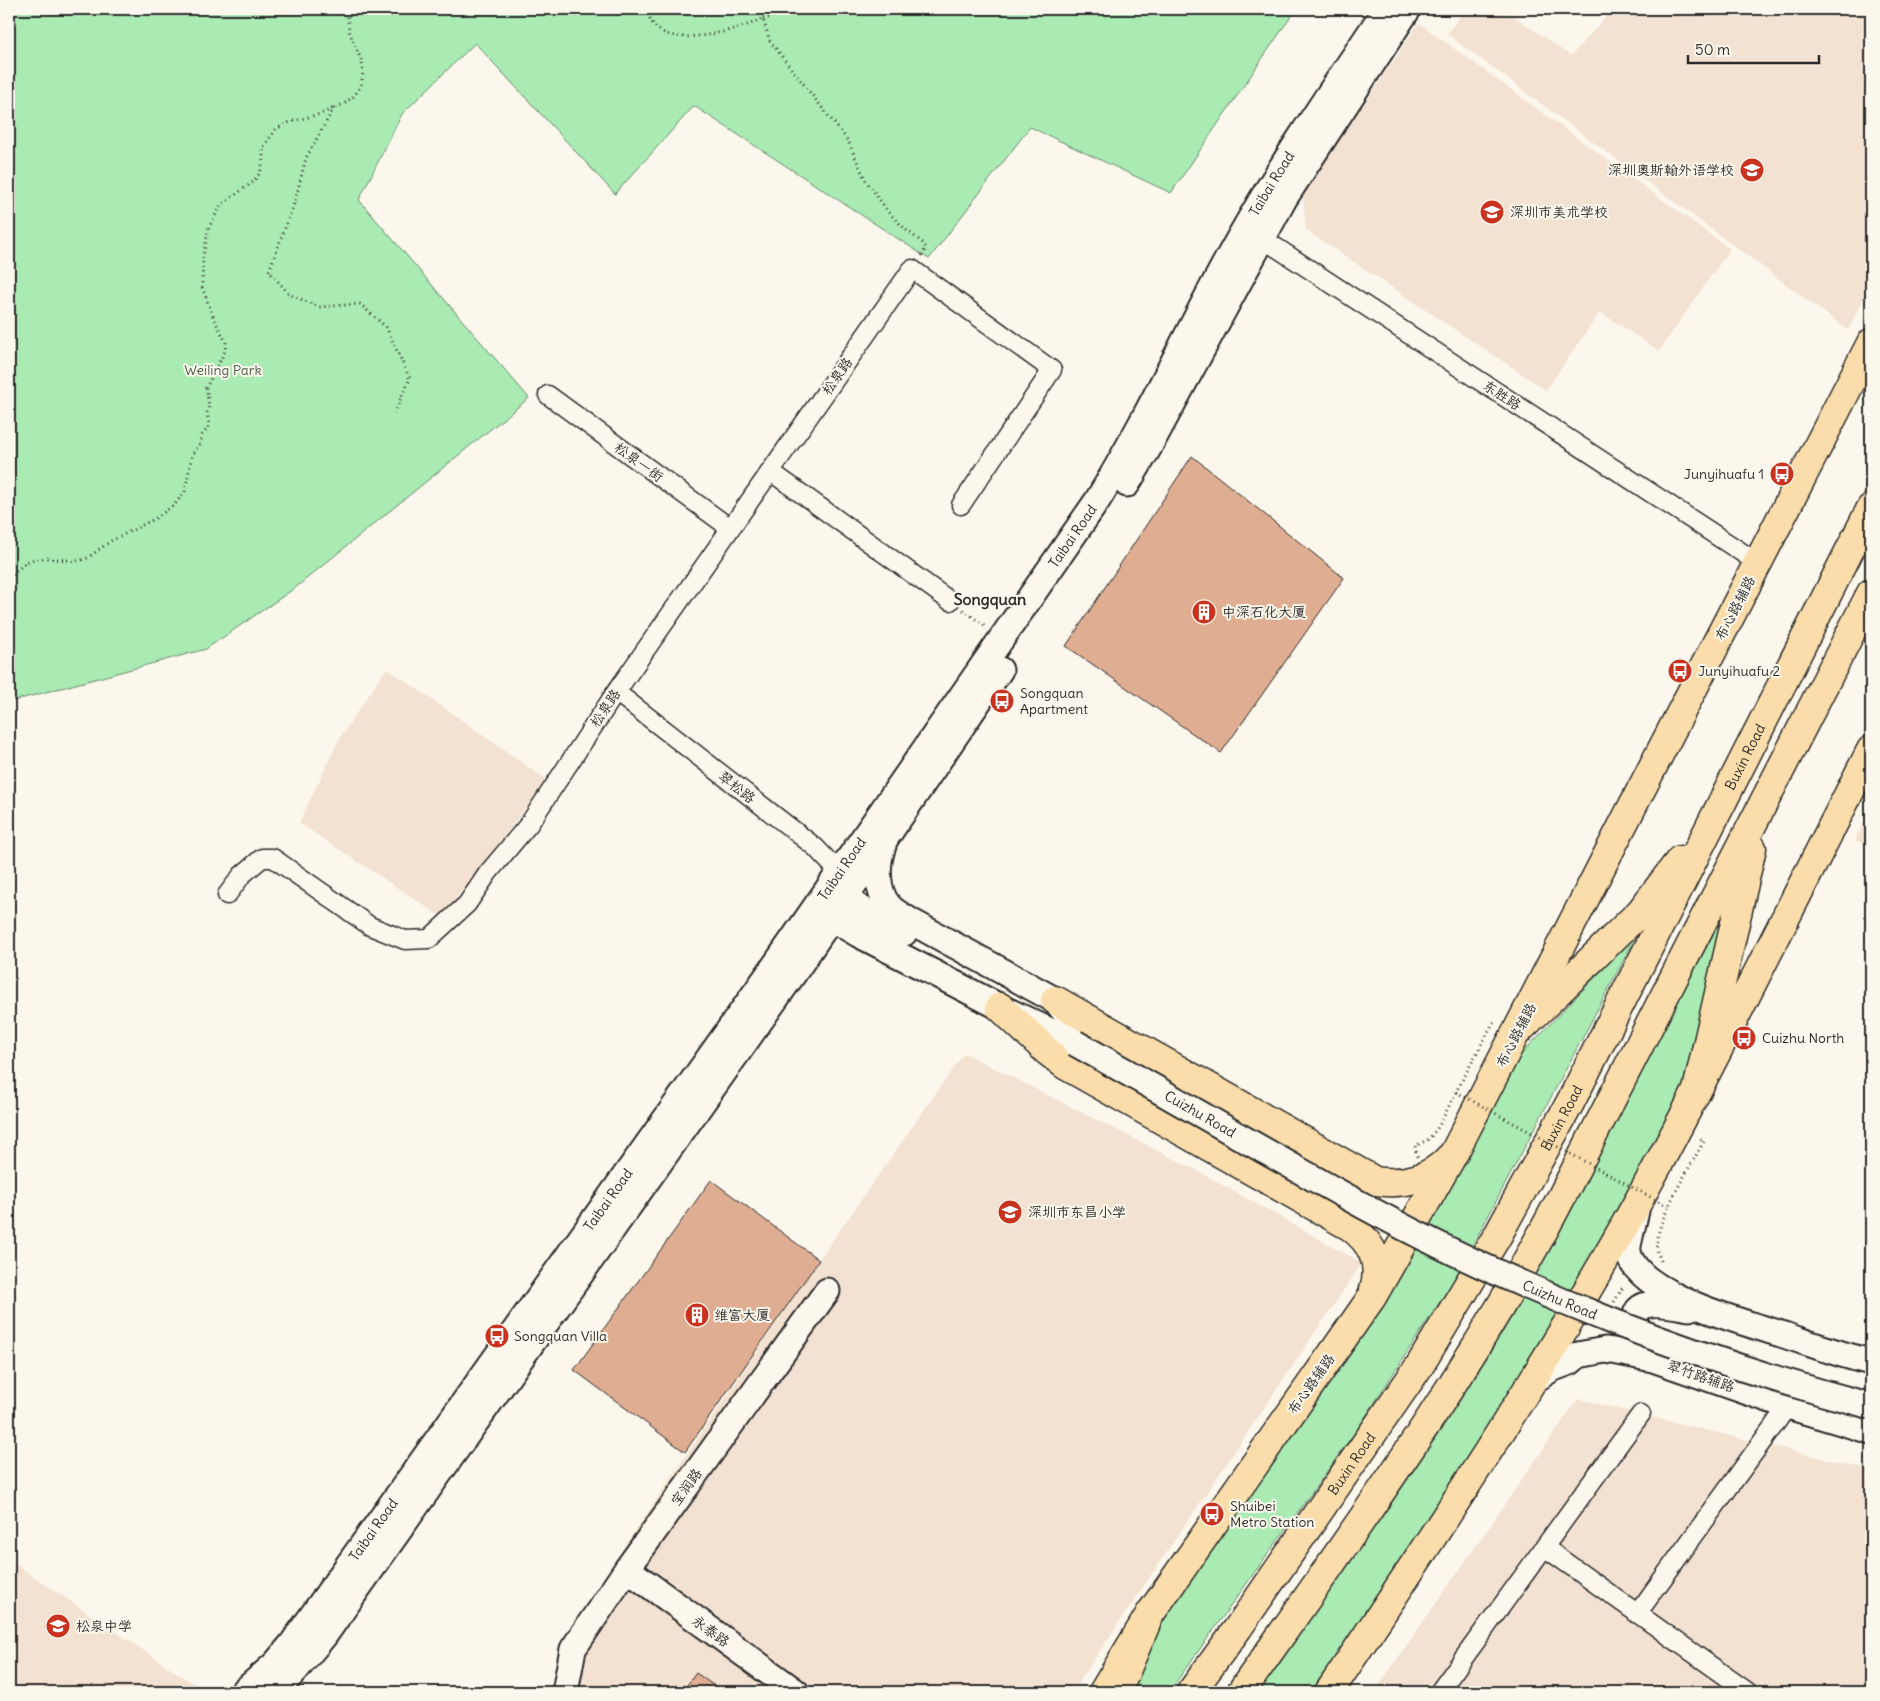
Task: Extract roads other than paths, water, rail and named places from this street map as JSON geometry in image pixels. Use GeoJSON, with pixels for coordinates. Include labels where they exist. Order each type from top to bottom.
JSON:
{"type":"FeatureCollection","features":[{"type":"Feature","properties":{"kind":"main road","name":"Taibai Road"},"geometry":{"type":"LineString","coordinates":[[243,1692],[275,1664],[292,1644],[838,895],[888,834],[1131,477],[1254,233],[1281,170],[1386,9]]}},
{"type":"Feature","properties":{"kind":"main road","name":"Taibai Road"},"geometry":{"type":"LineString","coordinates":[[275,1692],[324,1636],[838,895],[1001,638],[1097,501],[1254,233],[1296,180],[1408,9]]}},
{"type":"Feature","properties":{"kind":"main road","name":"布心路辅路"},"geometry":{"type":"LineString","coordinates":[[1103,1692],[1150,1614],[1372,1297],[1455,1151],[1871,343]]}},
{"type":"Feature","properties":{"kind":"main road","name":"Buxin Road"},"geometry":{"type":"LineString","coordinates":[[1191,1692],[1244,1620],[1420,1365],[1499,1233],[1572,1101],[1871,508]]}},
{"type":"Feature","properties":{"kind":"main road"},"geometry":{"type":"LineString","coordinates":[[1241,1692],[1378,1497],[1455,1381],[1518,1279],[1871,593]]}},
{"type":"Feature","properties":{"kind":"main road"},"geometry":{"type":"LineString","coordinates":[[1871,750],[1697,1090],[1651,1204],[1628,1252],[1638,1271],[1649,1281],[1701,1308],[1844,1356],[1871,1362]]}},
{"type":"Feature","properties":{"kind":"main road"},"geometry":{"type":"LineString","coordinates":[[1697,1090],[1761,809]]}},
{"type":"Feature","properties":{"kind":"main road"},"geometry":{"type":"LineString","coordinates":[[1518,1030],[1641,911],[1718,812]]}},
{"type":"Feature","properties":{"kind":"main road","name":"Cuizhu Road"},"geometry":{"type":"LineString","coordinates":[[888,834],[878,866],[882,893],[889,906],[912,922],[1055,1000],[1078,1037]]}},
{"type":"Feature","properties":{"kind":"main road","name":"Cuizhu Road"},"geometry":{"type":"LineString","coordinates":[[838,895],[893,953],[1000,1007],[1078,1037],[1403,1211],[1505,1261],[1557,1284],[1697,1339],[1768,1365],[1871,1397]]}},
{"type":"Feature","properties":{"kind":"main road","name":"Cuizhu Road"},"geometry":{"type":"LineString","coordinates":[[838,895],[1371,1210],[1506,1276],[1646,1334],[1802,1387],[1871,1406]]}},
{"type":"Feature","properties":{"kind":"main road"},"geometry":{"type":"LineString","coordinates":[[1000,1007],[1048,1052],[1065,1065],[1352,1227],[1360,1229],[1369,1227],[1378,1218],[1383,1208],[1384,1196],[1376,1184],[1366,1177],[1055,1000]]}},
{"type":"Feature","properties":{"kind":"main road"},"geometry":{"type":"LineString","coordinates":[[1366,1177],[1384,1182],[1414,1179],[1442,1166],[1455,1151]]}},
{"type":"Feature","properties":{"kind":"main road"},"geometry":{"type":"LineString","coordinates":[[1328,1692],[1442,1525],[1533,1381],[1651,1204]]}},
{"type":"Feature","properties":{"kind":"main road"},"geometry":{"type":"LineString","coordinates":[[1352,1227],[1370,1245],[1376,1259],[1376,1281],[1372,1297]]}},
{"type":"Feature","properties":{"kind":"main road","name":"宝润路"},"geometry":{"type":"LineString","coordinates":[[565,1692],[573,1649],[626,1569],[827,1291]]}},
{"type":"Feature","properties":{"kind":"main road"},"geometry":{"type":"LineString","coordinates":[[1653,1360],[1639,1350],[1632,1338],[1632,1324],[1638,1310],[1645,1306],[1657,1304],[1701,1308]]}},
{"type":"Feature","properties":{"kind":"main road","name":"翠竹路辅路"},"geometry":{"type":"LineString","coordinates":[[1533,1381],[1551,1369],[1570,1362],[1578,1355],[1605,1350],[1653,1360],[1788,1406],[1871,1431]]}},
{"type":"Feature","properties":{"kind":"main road","name":"永泰路"},"geometry":{"type":"LineString","coordinates":[[626,1569],[796,1692]]}},
{"type":"Feature","properties":{"kind":"main road"},"geometry":{"type":"LineString","coordinates":[[1117,1692],[1150,1614]]}},
{"type":"Feature","properties":{"kind":"street","name":"东胜路"},"geometry":{"type":"LineString","coordinates":[[1254,233],[1758,563]]}},
{"type":"Feature","properties":{"kind":"street","name":"松泉路"},"geometry":{"type":"LineString","coordinates":[[227,895],[242,875],[262,858],[273,858],[370,926],[405,940],[429,939],[467,904],[488,873],[529,824],[616,692],[912,269],[1052,370],[961,505]]}},
{"type":"Feature","properties":{"kind":"street","name":"松泉一街"},"geometry":{"type":"LineString","coordinates":[[548,395],[730,528]]}},
{"type":"Feature","properties":{"kind":"street"},"geometry":{"type":"LineString","coordinates":[[770,471],[950,601]]}},
{"type":"Feature","properties":{"kind":"street","name":"翠松路"},"geometry":{"type":"LineString","coordinates":[[616,692],[815,847],[838,895]]}},
{"type":"Feature","properties":{"kind":"street"},"geometry":{"type":"LineString","coordinates":[[1638,1614],[1788,1406]]}},
{"type":"Feature","properties":{"kind":"street"},"geometry":{"type":"LineString","coordinates":[[1439,1692],[1641,1414]]}},
{"type":"Feature","properties":{"kind":"street"},"geometry":{"type":"LineString","coordinates":[[1544,1547],[1748,1692]]}},
{"type":"Feature","properties":{"kind":"place","name":"深圳奥斯翰外语学校"},"geometry":{"type":"Point","coordinates":[1752,170]}},
{"type":"Feature","properties":{"kind":"place","name":"深圳市美术学校"},"geometry":{"type":"Point","coordinates":[1492,212]}},
{"type":"Feature","properties":{"kind":"place","name":"Junyihuafu 1"},"geometry":{"type":"Point","coordinates":[1782,474]}},
{"type":"Feature","properties":{"kind":"place","name":"中深石化大厦"},"geometry":{"type":"Point","coordinates":[1204,612]}},
{"type":"Feature","properties":{"kind":"place","name":"Junyihuafu 2"},"geometry":{"type":"Point","coordinates":[1680,671]}},
{"type":"Feature","properties":{"kind":"place","name":"Songquan Apartment"},"geometry":{"type":"Point","coordinates":[1002,701]}},
{"type":"Feature","properties":{"kind":"place","name":"Cuizhu North"},"geometry":{"type":"Point","coordinates":[1744,1038]}},
{"type":"Feature","properties":{"kind":"place","name":"深圳市东昌小学"},"geometry":{"type":"Point","coordinates":[1010,1212]}},
{"type":"Feature","properties":{"kind":"place","name":"维富大厦"},"geometry":{"type":"Point","coordinates":[697,1315]}},
{"type":"Feature","properties":{"kind":"place","name":"Songquan Villa"},"geometry":{"type":"Point","coordinates":[497,1336]}},
{"type":"Feature","properties":{"kind":"place","name":"Shuibei Metro Station"},"geometry":{"type":"Point","coordinates":[1212,1514]}},
{"type":"Feature","properties":{"kind":"place","name":"松泉中学"},"geometry":{"type":"Point","coordinates":[58,1626]}},
{"type":"Feature","properties":{"kind":"district","name":"Songquan"},"geometry":{"type":"Point","coordinates":[990,599]}},
{"type":"Feature","properties":{"kind":"park label","name":"Weiling Park"},"geometry":{"type":"Point","coordinates":[223,370]}}]}
